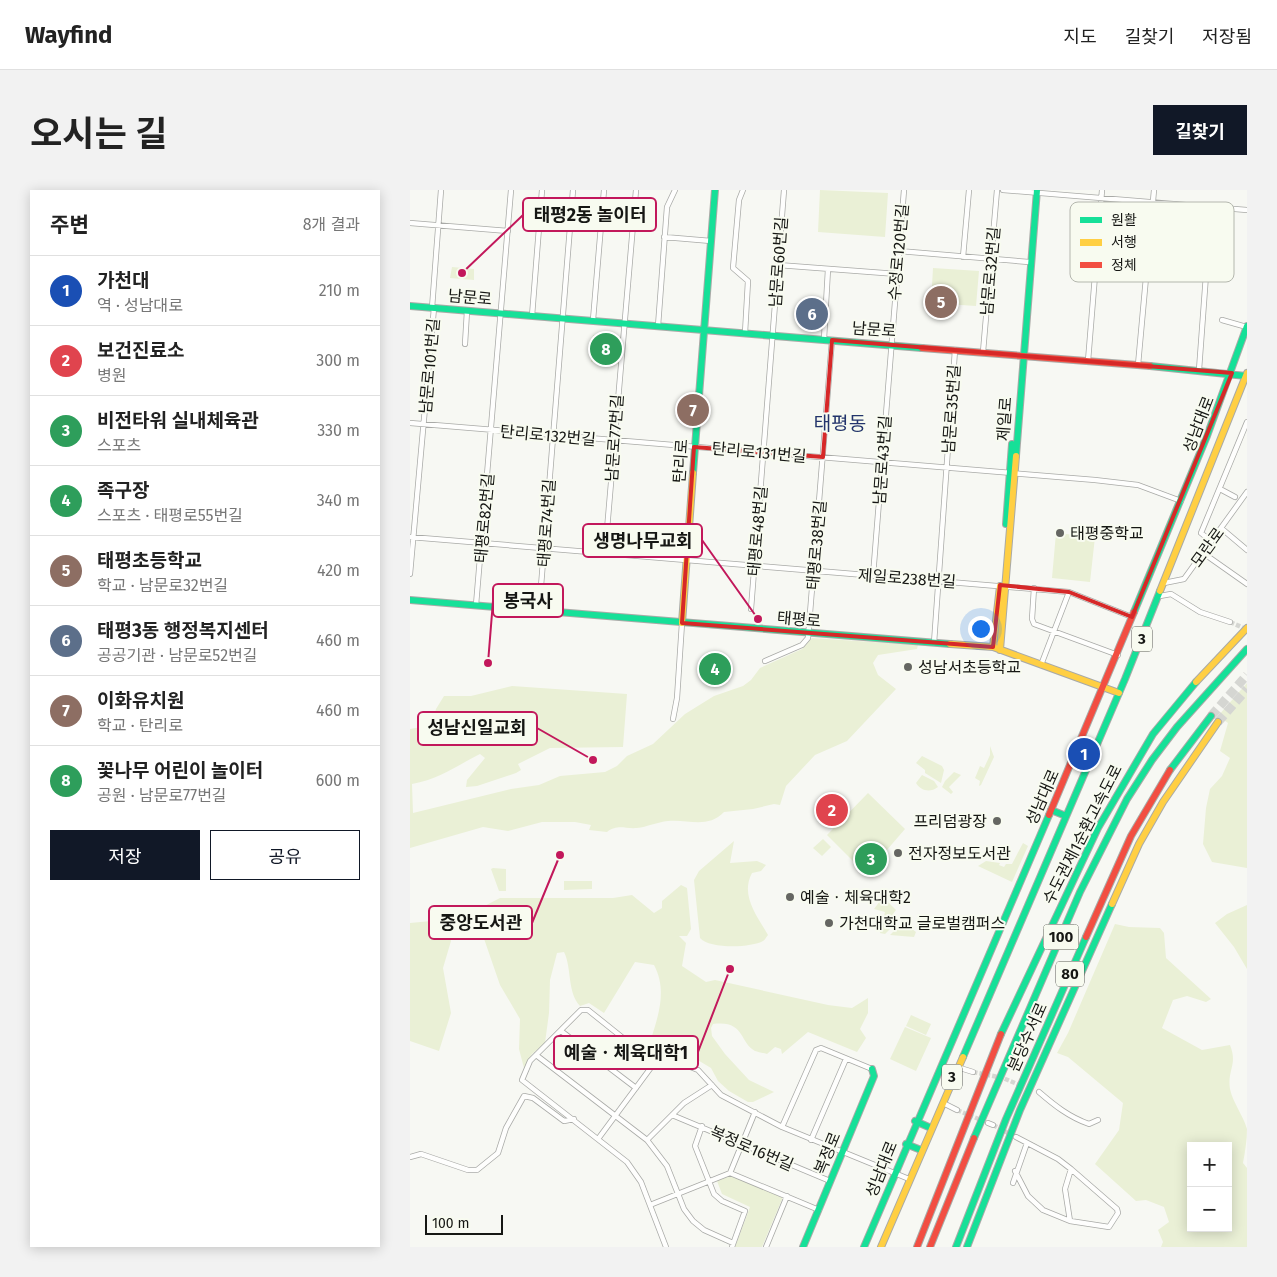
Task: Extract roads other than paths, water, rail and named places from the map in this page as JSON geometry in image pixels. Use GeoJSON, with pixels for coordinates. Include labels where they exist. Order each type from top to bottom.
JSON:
{"type":"FeatureCollection","features":[{"type":"Feature","properties":{"kind":"main road","name":"탄리로"},"geometry":{"type":"LineString","coordinates":[[682,623],[715,190]]}},
{"type":"Feature","properties":{"kind":"main road","name":"제일로"},"geometry":{"type":"LineString","coordinates":[[993,647],[1002,585],[1035,192]]}},
{"type":"Feature","properties":{"kind":"main road","name":"제일로"},"geometry":{"type":"LineString","coordinates":[[1021,356],[1035,192]]}},
{"type":"Feature","properties":{"kind":"main road","name":"남문로"},"geometry":{"type":"LineString","coordinates":[[410,306],[1247,375]]}},
{"type":"Feature","properties":{"kind":"main road","name":"성남대로"},"geometry":{"type":"LineString","coordinates":[[864,1247],[915,1121],[1105,688],[1132,617],[1232,373],[1247,327]]}},
{"type":"Feature","properties":{"kind":"main road","name":"성남대로"},"geometry":{"type":"LineString","coordinates":[[881,1247],[941,1102],[1160,596],[1247,375]]}},
{"type":"Feature","properties":{"kind":"main road","name":"제일로"},"geometry":{"type":"LineString","coordinates":[[1000,650],[1002,585]]}},
{"type":"Feature","properties":{"kind":"main road","name":"태평로"},"geometry":{"type":"LineString","coordinates":[[410,600],[993,647],[1119,693]]}},
{"type":"Feature","properties":{"kind":"main road","name":"수도권제1순환고속도로"},"geometry":{"type":"LineString","coordinates":[[917,1247],[1001,1034],[1098,828],[1153,734],[1183,696],[1247,628]]}},
{"type":"Feature","properties":{"kind":"main road","name":"수도권제1순환고속도로"},"geometry":{"type":"LineString","coordinates":[[930,1247],[988,1100],[1083,887],[1116,821],[1140,778],[1171,733],[1247,649]]}},
{"type":"Feature","properties":{"kind":"main road","name":"분당수서로"},"geometry":{"type":"LineString","coordinates":[[956,1247],[1006,1119],[1131,836],[1154,794],[1187,745],[1211,716]]}},
{"type":"Feature","properties":{"kind":"main road","name":"분당수서로"},"geometry":{"type":"LineString","coordinates":[[967,1247],[1020,1110],[1139,844],[1163,802],[1218,722]]}},
{"type":"Feature","properties":{"kind":"main road"},"geometry":{"type":"LineString","coordinates":[[1051,810],[1066,816]]}},
{"type":"Feature","properties":{"kind":"main road","name":"복정로"},"geometry":{"type":"LineString","coordinates":[[803,1247],[874,1076],[872,1070]]}},
{"type":"Feature","properties":{"kind":"main road"},"geometry":{"type":"LineString","coordinates":[[915,1121],[931,1128]]}},
{"type":"Feature","properties":{"kind":"main road"},"geometry":{"type":"LineString","coordinates":[[906,1144],[922,1150]]}},
{"type":"Feature","properties":{"kind":"street","name":"남문로101번길"},"geometry":{"type":"LineString","coordinates":[[410,574],[424,424],[441,190]]}},
{"type":"Feature","properties":{"kind":"street","name":"태평로82번길"},"geometry":{"type":"LineString","coordinates":[[476,605],[511,190]]}},
{"type":"Feature","properties":{"kind":"street"},"geometry":{"type":"LineString","coordinates":[[532,316],[542,190]]}},
{"type":"Feature","properties":{"kind":"street","name":"태평로74번길"},"geometry":{"type":"LineString","coordinates":[[539,611],[573,190]]}},
{"type":"Feature","properties":{"kind":"street"},"geometry":{"type":"LineString","coordinates":[[593,320],[604,190]]}},
{"type":"Feature","properties":{"kind":"street","name":"남문로77번길"},"geometry":{"type":"LineString","coordinates":[[605,553],[623,323],[636,190]]}},
{"type":"Feature","properties":{"kind":"street"},"geometry":{"type":"LineString","coordinates":[[658,326],[667,207],[675,190]]}},
{"type":"Feature","properties":{"kind":"street"},"geometry":{"type":"LineString","coordinates":[[743,190],[739,200],[733,268],[748,281],[745,333]]}},
{"type":"Feature","properties":{"kind":"street","name":"남문로60번길"},"geometry":{"type":"LineString","coordinates":[[763,452],[784,190]]}},
{"type":"Feature","properties":{"kind":"street","name":"수정로120번길"},"geometry":{"type":"LineString","coordinates":[[891,345],[904,190]]}},
{"type":"Feature","properties":{"kind":"street"},"geometry":{"type":"LineString","coordinates":[[963,256],[969,190]]}},
{"type":"Feature","properties":{"kind":"street","name":"남문로32번길"},"geometry":{"type":"LineString","coordinates":[[983,352],[997,190]]}},
{"type":"Feature","properties":{"kind":"street"},"geometry":{"type":"LineString","coordinates":[[1003,190],[1163,202]]}},
{"type":"Feature","properties":{"kind":"street"},"geometry":{"type":"LineString","coordinates":[[1101,202],[1102,190]]}},
{"type":"Feature","properties":{"kind":"street"},"geometry":{"type":"LineString","coordinates":[[1153,201],[1154,190]]}},
{"type":"Feature","properties":{"kind":"street"},"geometry":{"type":"LineString","coordinates":[[1234,209],[1247,210]]}},
{"type":"Feature","properties":{"kind":"street"},"geometry":{"type":"LineString","coordinates":[[410,222],[508,231]]}},
{"type":"Feature","properties":{"kind":"street"},"geometry":{"type":"LineString","coordinates":[[664,237],[711,241]]}},
{"type":"Feature","properties":{"kind":"street"},"geometry":{"type":"LineString","coordinates":[[899,251],[1029,262]]}},
{"type":"Feature","properties":{"kind":"street"},"geometry":{"type":"LineString","coordinates":[[778,265],[897,274]]}},
{"type":"Feature","properties":{"kind":"street"},"geometry":{"type":"LineString","coordinates":[[824,339],[828,269]]}},
{"type":"Feature","properties":{"kind":"street"},"geometry":{"type":"LineString","coordinates":[[1088,361],[1094,282]]}},
{"type":"Feature","properties":{"kind":"street"},"geometry":{"type":"LineString","coordinates":[[1138,365],[1146,282]]}},
{"type":"Feature","properties":{"kind":"street"},"geometry":{"type":"LineString","coordinates":[[1199,370],[1205,282]]}},
{"type":"Feature","properties":{"kind":"street"},"geometry":{"type":"LineString","coordinates":[[465,344],[468,311]]}},
{"type":"Feature","properties":{"kind":"street"},"geometry":{"type":"LineString","coordinates":[[1222,320],[1247,327]]}},
{"type":"Feature","properties":{"kind":"street","name":"태평로38번길"},"geometry":{"type":"LineString","coordinates":[[809,633],[832,340]]}},
{"type":"Feature","properties":{"kind":"street","name":"남문로43번길"},"geometry":{"type":"LineString","coordinates":[[873,576],[891,345]]}},
{"type":"Feature","properties":{"kind":"street","name":"남문로35번길"},"geometry":{"type":"LineString","coordinates":[[934,643],[955,350]]}},
{"type":"Feature","properties":{"kind":"street"},"geometry":{"type":"LineString","coordinates":[[1211,541],[1201,533],[1247,422]]}},
{"type":"Feature","properties":{"kind":"street","name":"탄리로132번길"},"geometry":{"type":"LineString","coordinates":[[410,423],[694,447]]}},
{"type":"Feature","properties":{"kind":"street","name":"탄리로131번길"},"geometry":{"type":"LineString","coordinates":[[694,447],[1111,482],[1138,485],[1181,501]]}},
{"type":"Feature","properties":{"kind":"street","name":"태평로48번길"},"geometry":{"type":"LineString","coordinates":[[751,609],[763,452]]}},
{"type":"Feature","properties":{"kind":"street"},"geometry":{"type":"LineString","coordinates":[[1220,489],[1235,497]]}},
{"type":"Feature","properties":{"kind":"street","name":"모란로"},"geometry":{"type":"LineString","coordinates":[[1164,583],[1184,579],[1247,492]]}},
{"type":"Feature","properties":{"kind":"street"},"geometry":{"type":"LineString","coordinates":[[1241,500],[1247,506]]}},
{"type":"Feature","properties":{"kind":"street"},"geometry":{"type":"LineString","coordinates":[[1221,528],[1247,550]]}},
{"type":"Feature","properties":{"kind":"street","name":"제일로238번길"},"geometry":{"type":"LineString","coordinates":[[412,537],[1034,588],[1069,592],[1132,617]]}},
{"type":"Feature","properties":{"kind":"street"},"geometry":{"type":"LineString","coordinates":[[1203,553],[1247,584]]}},
{"type":"Feature","properties":{"kind":"street"},"geometry":{"type":"LineString","coordinates":[[1034,588],[1032,619],[1034,624],[1118,654]]}},
{"type":"Feature","properties":{"kind":"street"},"geometry":{"type":"LineString","coordinates":[[1041,665],[1069,592]]}},
{"type":"Feature","properties":{"kind":"street"},"geometry":{"type":"LineString","coordinates":[[1160,596],[1171,594],[1200,612],[1230,622]]}},
{"type":"Feature","properties":{"kind":"street"},"geometry":{"type":"LineString","coordinates":[[673,719],[677,698],[682,623]]}},
{"type":"Feature","properties":{"kind":"street"},"geometry":{"type":"LineString","coordinates":[[765,661],[802,645],[809,633]]}},
{"type":"Feature","properties":{"kind":"street"},"geometry":{"type":"LineString","coordinates":[[666,1247],[641,1182],[627,1162],[522,1080],[530,1060],[581,1010],[588,1010],[628,1042],[698,1070],[721,1095],[782,1127],[910,1179]]}},
{"type":"Feature","properties":{"kind":"street"},"geometry":{"type":"LineString","coordinates":[[561,1031],[636,1088]]}},
{"type":"Feature","properties":{"kind":"street"},"geometry":{"type":"LineString","coordinates":[[782,1127],[816,1050],[821,1048],[872,1070]]}},
{"type":"Feature","properties":{"kind":"street"},"geometry":{"type":"LineString","coordinates":[[598,1139],[661,1054]]}},
{"type":"Feature","properties":{"kind":"street"},"geometry":{"type":"LineString","coordinates":[[536,1055],[647,1140],[666,1166],[679,1193],[684,1209],[693,1221],[704,1230],[732,1245]]}},
{"type":"Feature","properties":{"kind":"street"},"geometry":{"type":"LineString","coordinates":[[811,1140],[846,1059]]}},
{"type":"Feature","properties":{"kind":"street"},"geometry":{"type":"LineString","coordinates":[[957,1067],[973,1072]]}},
{"type":"Feature","properties":{"kind":"street"},"geometry":{"type":"LineString","coordinates":[[647,1140],[684,1103],[712,1085]]}},
{"type":"Feature","properties":{"kind":"street"},"geometry":{"type":"LineString","coordinates":[[1039,1092],[1067,1114],[1082,1122],[1089,1124],[1098,1120]]}},
{"type":"Feature","properties":{"kind":"street"},"geometry":{"type":"LineString","coordinates":[[410,1157],[421,1154],[468,1170],[477,1170],[498,1153],[506,1128],[524,1096],[533,1098],[564,1121],[574,1119]]}},
{"type":"Feature","properties":{"kind":"street"},"geometry":{"type":"LineString","coordinates":[[941,1102],[957,1110]]}},
{"type":"Feature","properties":{"kind":"street"},"geometry":{"type":"LineString","coordinates":[[730,1173],[755,1112]]}},
{"type":"Feature","properties":{"kind":"street","name":"복정로16번길"},"geometry":{"type":"LineString","coordinates":[[672,1114],[830,1181]]}},
{"type":"Feature","properties":{"kind":"street","name":"복정로16번길"},"geometry":{"type":"LineString","coordinates":[[702,1126],[695,1146],[714,1194],[722,1201],[745,1211],[732,1245]]}},
{"type":"Feature","properties":{"kind":"street"},"geometry":{"type":"LineString","coordinates":[[1016,1137],[1058,1159],[1117,1209],[1118,1213],[1109,1228],[1070,1221],[1043,1210],[1028,1196],[1016,1171]]}},
{"type":"Feature","properties":{"kind":"street"},"geometry":{"type":"LineString","coordinates":[[1013,1183],[1027,1143]]}},
{"type":"Feature","properties":{"kind":"street"},"geometry":{"type":"LineString","coordinates":[[1070,1221],[1065,1189],[1071,1169]]}},
{"type":"Feature","properties":{"kind":"street"},"geometry":{"type":"LineString","coordinates":[[650,1205],[730,1173],[819,1210]]}},
{"type":"Feature","properties":{"kind":"street"},"geometry":{"type":"LineString","coordinates":[[766,1247],[787,1196]]}},
{"type":"Feature","properties":{"kind":"tunnel"},"geometry":{"type":"LineString","coordinates":[[1230,622],[1246,629]]}},
{"type":"Feature","properties":{"kind":"tunnel"},"geometry":{"type":"LineString","coordinates":[[1211,716],[1247,675]]}},
{"type":"Feature","properties":{"kind":"tunnel"},"geometry":{"type":"LineString","coordinates":[[1218,722],[1247,689]]}},
{"type":"Feature","properties":{"kind":"tunnel"},"geometry":{"type":"LineString","coordinates":[[973,1072],[1003,1078],[1022,1086]]}},
{"type":"Feature","properties":{"kind":"tunnel"},"geometry":{"type":"LineString","coordinates":[[957,1110],[981,1120]]}},
{"type":"Feature","properties":{"kind":"tunnel"},"geometry":{"type":"LineString","coordinates":[[993,1125],[1012,1135]]}},
{"type":"Feature","properties":{"kind":"place","name":"태평2동 놀이터"},"geometry":{"type":"Point","coordinates":[462,273]}},
{"type":"Feature","properties":{"kind":"place","name":"태평초등학교"},"geometry":{"type":"Point","coordinates":[941,302]}},
{"type":"Feature","properties":{"kind":"place","name":"태평3동 행정복지센터"},"geometry":{"type":"Point","coordinates":[812,314]}},
{"type":"Feature","properties":{"kind":"place","name":"꽃나무 어린이 놀이터"},"geometry":{"type":"Point","coordinates":[606,349]}},
{"type":"Feature","properties":{"kind":"place","name":"이화유치원"},"geometry":{"type":"Point","coordinates":[693,410]}},
{"type":"Feature","properties":{"kind":"place","name":"태평중학교"},"geometry":{"type":"Point","coordinates":[1060,533]}},
{"type":"Feature","properties":{"kind":"place","name":"생명나무교회"},"geometry":{"type":"Point","coordinates":[758,619]}},
{"type":"Feature","properties":{"kind":"place","name":"봉국사"},"geometry":{"type":"Point","coordinates":[488,663]}},
{"type":"Feature","properties":{"kind":"place","name":"성남서초등학교"},"geometry":{"type":"Point","coordinates":[908,667]}},
{"type":"Feature","properties":{"kind":"place","name":"족구장"},"geometry":{"type":"Point","coordinates":[715,669]}},
{"type":"Feature","properties":{"kind":"place","name":"가천대"},"geometry":{"type":"Point","coordinates":[1084,754]}},
{"type":"Feature","properties":{"kind":"place","name":"성남신일교회"},"geometry":{"type":"Point","coordinates":[593,760]}},
{"type":"Feature","properties":{"kind":"place","name":"보건진료소"},"geometry":{"type":"Point","coordinates":[832,810]}},
{"type":"Feature","properties":{"kind":"place","name":"프리덤광장"},"geometry":{"type":"Point","coordinates":[997,821]}},
{"type":"Feature","properties":{"kind":"place","name":"전자정보도서관"},"geometry":{"type":"Point","coordinates":[898,853]}},
{"type":"Feature","properties":{"kind":"place","name":"중앙도서관"},"geometry":{"type":"Point","coordinates":[560,855]}},
{"type":"Feature","properties":{"kind":"place","name":"비전타워 실내체육관"},"geometry":{"type":"Point","coordinates":[871,859]}},
{"type":"Feature","properties":{"kind":"place","name":"예술ㆍ체육대학2"},"geometry":{"type":"Point","coordinates":[790,897]}},
{"type":"Feature","properties":{"kind":"place","name":"가천대학교 글로벌캠퍼스"},"geometry":{"type":"Point","coordinates":[829,923]}},
{"type":"Feature","properties":{"kind":"place","name":"예술ㆍ체육대학1"},"geometry":{"type":"Point","coordinates":[730,969]}},
{"type":"Feature","properties":{"kind":"district","name":"태평동"},"geometry":{"type":"Point","coordinates":[840,423]}}]}
